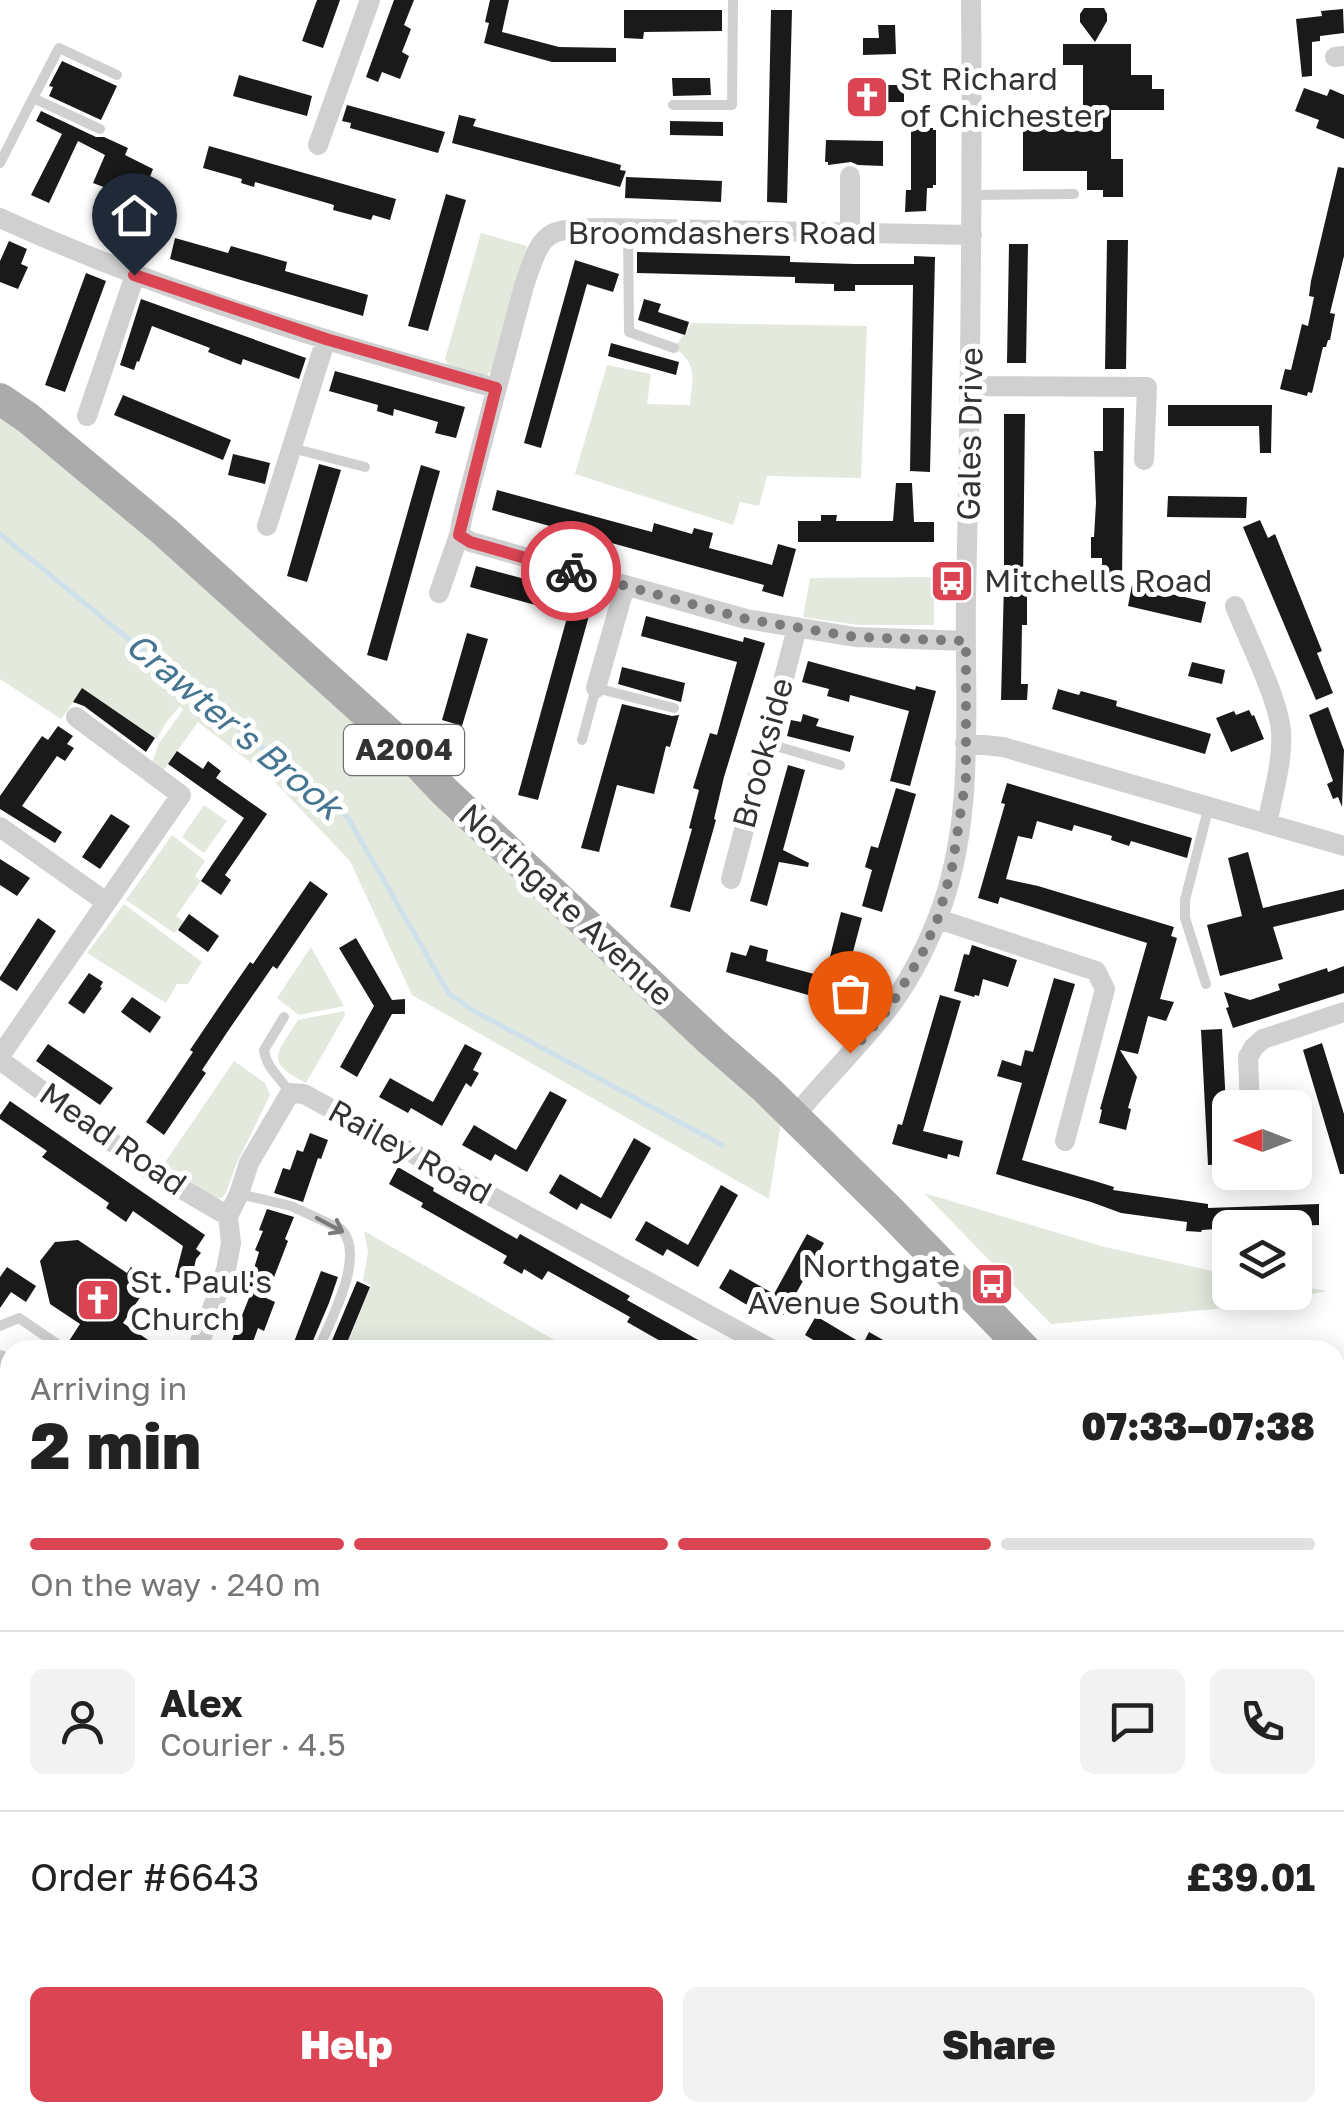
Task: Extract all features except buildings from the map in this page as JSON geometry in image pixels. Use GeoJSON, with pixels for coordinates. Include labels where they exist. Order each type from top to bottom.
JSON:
{"type":"FeatureCollection","features":[{"type":"Feature","properties":{"kind":"main road","name":"Northgate Avenue"},"geometry":{"type":"LineString","coordinates":[[0,399],[151,520],[394,739],[444,791],[794,1117],[1015,1340]]}},
{"type":"Feature","properties":{"kind":"street"},"geometry":{"type":"LineString","coordinates":[[318,145],[370,0]]}},
{"type":"Feature","properties":{"kind":"street","name":"Gales Drive"},"geometry":{"type":"LineString","coordinates":[[794,1117],[890,1007],[922,954],[938,918],[961,821],[966,777],[971,386],[971,0]]}},
{"type":"Feature","properties":{"kind":"street"},"geometry":{"type":"LineString","coordinates":[[850,176],[850,232]]}},
{"type":"Feature","properties":{"kind":"street"},"geometry":{"type":"LineString","coordinates":[[0,218],[134,275],[326,339],[496,388]]}},
{"type":"Feature","properties":{"kind":"street","name":"Broomdashers Road"},"geometry":{"type":"LineString","coordinates":[[439,593],[459,535],[524,286],[534,255],[554,231],[578,228],[972,235]]}},
{"type":"Feature","properties":{"kind":"street"},"geometry":{"type":"LineString","coordinates":[[86,416],[134,275]]}},
{"type":"Feature","properties":{"kind":"street"},"geometry":{"type":"LineString","coordinates":[[268,526],[326,339]]}},
{"type":"Feature","properties":{"kind":"street"},"geometry":{"type":"LineString","coordinates":[[971,386],[1148,379],[1144,460]]}},
{"type":"Feature","properties":{"kind":"street"},"geometry":{"type":"LineString","coordinates":[[459,535],[470,542],[746,619],[855,637],[966,641]]}},
{"type":"Feature","properties":{"kind":"street"},"geometry":{"type":"LineString","coordinates":[[596,688],[624,586]]}},
{"type":"Feature","properties":{"kind":"street"},"geometry":{"type":"LineString","coordinates":[[1235,606],[1281,728],[1280,759],[1268,824]]}},
{"type":"Feature","properties":{"kind":"street","name":"Brookside"},"geometry":{"type":"LineString","coordinates":[[730,880],[796,628]]}},
{"type":"Feature","properties":{"kind":"street"},"geometry":{"type":"LineString","coordinates":[[0,1058],[181,794],[76,717]]}},
{"type":"Feature","properties":{"kind":"street"},"geometry":{"type":"LineString","coordinates":[[965,743],[1003,747],[1344,846]]}},
{"type":"Feature","properties":{"kind":"street"},"geometry":{"type":"LineString","coordinates":[[0,827],[106,902]]}},
{"type":"Feature","properties":{"kind":"street"},"geometry":{"type":"LineString","coordinates":[[938,918],[1096,971],[1104,989],[1064,1142]]}},
{"type":"Feature","properties":{"kind":"street"},"geometry":{"type":"LineString","coordinates":[[1249,1090],[1248,1057],[1263,1038],[1344,1012]]}},
{"type":"Feature","properties":{"kind":"street","name":"Mead Road"},"geometry":{"type":"LineString","coordinates":[[0,1058],[154,1172],[228,1216]]}},
{"type":"Feature","properties":{"kind":"street","name":"Railey Road"},"geometry":{"type":"LineString","coordinates":[[201,1340],[226,1270],[231,1243],[228,1216],[249,1163],[290,1093],[304,1094],[755,1340]]}},
{"type":"Feature","properties":{"kind":"lane"},"geometry":{"type":"LineString","coordinates":[[674,105],[732,105],[734,0]]}},
{"type":"Feature","properties":{"kind":"lane"},"geometry":{"type":"LineString","coordinates":[[0,163],[59,48],[117,75]]}},
{"type":"Feature","properties":{"kind":"lane"},"geometry":{"type":"LineString","coordinates":[[33,98],[100,129]]}},
{"type":"Feature","properties":{"kind":"lane"},"geometry":{"type":"LineString","coordinates":[[972,195],[1074,194]]}},
{"type":"Feature","properties":{"kind":"lane"},"geometry":{"type":"LineString","coordinates":[[628,229],[629,332],[674,348]]}},
{"type":"Feature","properties":{"kind":"lane"},"geometry":{"type":"LineString","coordinates":[[292,448],[365,467]]}},
{"type":"Feature","properties":{"kind":"lane"},"geometry":{"type":"LineString","coordinates":[[582,740],[596,688],[674,708]]}},
{"type":"Feature","properties":{"kind":"lane"},"geometry":{"type":"LineString","coordinates":[[765,742],[840,765]]}},
{"type":"Feature","properties":{"kind":"lane"},"geometry":{"type":"LineString","coordinates":[[1206,984],[1185,918],[1185,900],[1209,806]]}},
{"type":"Feature","properties":{"kind":"lane"},"geometry":{"type":"LineString","coordinates":[[284,1018],[264,1050],[264,1058],[290,1093]]}},
{"type":"Feature","properties":{"kind":"lane"},"geometry":{"type":"LineString","coordinates":[[239,1194],[291,1206],[348,1236],[351,1261],[322,1340]]}},
{"type":"Feature","properties":{"kind":"lane"},"geometry":{"type":"LineString","coordinates":[[0,1326],[19,1318],[51,1340]]}},
{"type":"Feature","properties":{"kind":"shaded area"},"geometry":{"type":"Polygon","coordinates":[[[481,233],[527,246],[494,368],[484,378],[452,370],[445,359],[481,233]]]}},
{"type":"Feature","properties":{"kind":"shaded area"},"geometry":{"type":"Polygon","coordinates":[[[692,323],[867,326],[861,478],[767,476],[759,506],[740,502],[733,525],[575,474],[607,365],[651,374],[647,404],[690,405],[691,366],[674,348],[692,323]]]}},
{"type":"Feature","properties":{"kind":"shaded area"},"geometry":{"type":"Polygon","coordinates":[[[0,418],[20,429],[245,616],[781,1122],[769,1199],[412,995],[350,861],[271,778],[198,722],[163,771],[152,763],[159,743],[183,710],[180,706],[157,739],[83,689],[61,719],[0,679],[0,418]]]}},
{"type":"Feature","properties":{"kind":"shaded area"},"geometry":{"type":"Polygon","coordinates":[[[934,577],[934,625],[859,625],[803,617],[810,578],[934,577]]]}},
{"type":"Feature","properties":{"kind":"shaded area"},"geometry":{"type":"Polygon","coordinates":[[[204,805],[227,821],[204,853],[182,837],[204,805]]]}},
{"type":"Feature","properties":{"kind":"shaded area"},"geometry":{"type":"Polygon","coordinates":[[[172,835],[205,861],[195,876],[201,881],[176,916],[184,922],[174,933],[126,900],[172,835]]]}},
{"type":"Feature","properties":{"kind":"shaded area"},"geometry":{"type":"Polygon","coordinates":[[[124,904],[202,962],[188,984],[177,984],[166,1003],[87,953],[124,904]]]}},
{"type":"Feature","properties":{"kind":"shaded area"},"geometry":{"type":"Polygon","coordinates":[[[311,947],[344,1006],[299,1015],[277,998],[311,947]]]}},
{"type":"Feature","properties":{"kind":"shaded area"},"geometry":{"type":"Polygon","coordinates":[[[344,1011],[306,1083],[284,1069],[279,1062],[280,1049],[298,1020],[344,1011]]]}},
{"type":"Feature","properties":{"kind":"shaded area"},"geometry":{"type":"Polygon","coordinates":[[[234,1061],[265,1083],[270,1095],[226,1193],[222,1198],[214,1198],[164,1164],[234,1061]]]}},
{"type":"Feature","properties":{"kind":"shaded area"},"geometry":{"type":"Polygon","coordinates":[[[924,1193],[1105,1247],[1212,1271],[1212,1309],[1051,1324],[924,1193]]]}},
{"type":"Feature","properties":{"kind":"shaded area"},"geometry":{"type":"Polygon","coordinates":[[[364,1231],[555,1340],[349,1340],[371,1285],[363,1281],[368,1252],[364,1231]]]}},
{"type":"Feature","properties":{"kind":"waterway","name":"Crawter's Brook"},"geometry":{"type":"LineString","coordinates":[[0,534],[348,818],[449,994],[722,1145]]}},
{"type":"Feature","properties":{"kind":"way so far"},"geometry":{"type":"LineString","coordinates":[[571,571],[746,619],[855,637],[966,641],[966,777],[952,868],[938,918],[922,954],[890,1007],[850,1053]]}},
{"type":"Feature","properties":{"kind":"place","name":"St Richard of Chichester"},"geometry":{"type":"Point","coordinates":[867,97]}},
{"type":"Feature","properties":{"kind":"place","name":"Mitchells Road"},"geometry":{"type":"Point","coordinates":[952,581]}},
{"type":"Feature","properties":{"kind":"place","name":"Northgate Avenue South"},"geometry":{"type":"Point","coordinates":[992,1284]}},
{"type":"Feature","properties":{"kind":"place","name":"St. Paul's Church"},"geometry":{"type":"Point","coordinates":[98,1300]}},
{"type":"Feature","properties":{"kind":"route"},"geometry":{"type":"LineString","coordinates":[[134,275],[326,339],[496,388],[459,535],[470,542],[571,571]]}}]}
